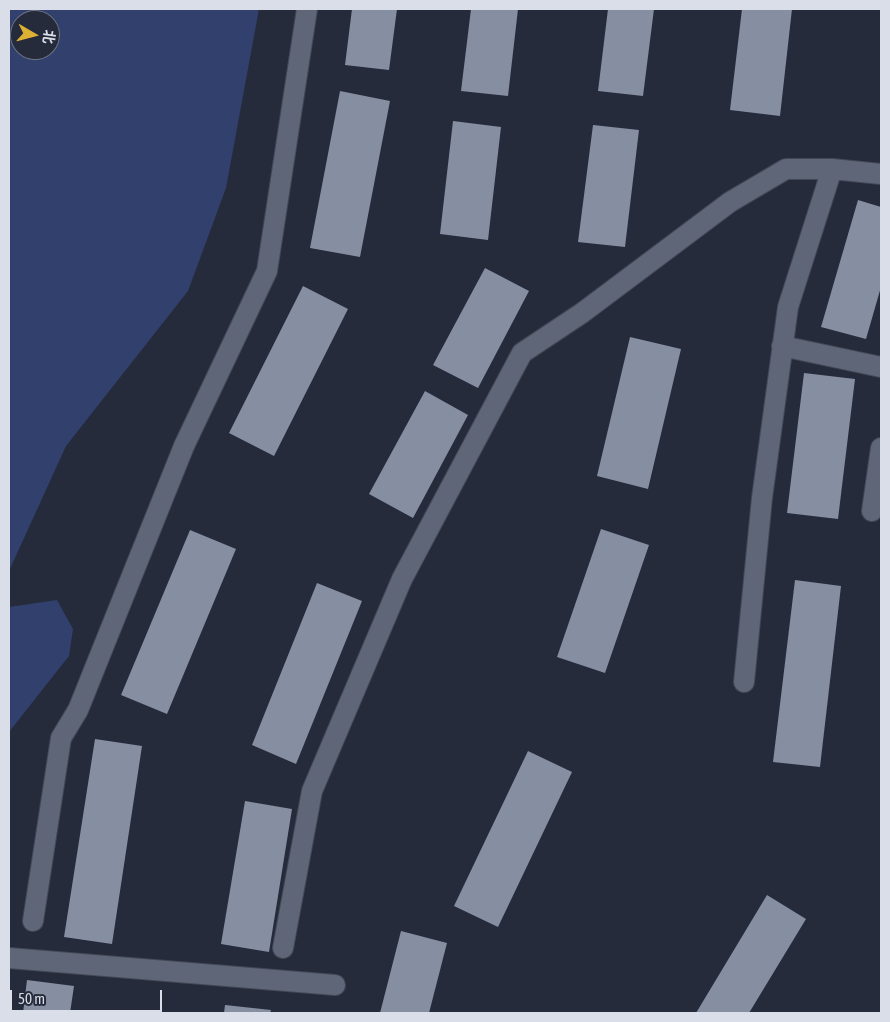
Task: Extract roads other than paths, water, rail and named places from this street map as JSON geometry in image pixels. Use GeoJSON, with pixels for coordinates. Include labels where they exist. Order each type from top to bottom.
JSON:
{"type":"FeatureCollection","features":[{"type":"Feature","properties":{"kind":"street"},"geometry":{"type":"LineString","coordinates":[[33,921],[61,738],[78,710],[184,446],[267,271],[307,9]]}},
{"type":"Feature","properties":{"kind":"street"},"geometry":{"type":"LineString","coordinates":[[283,948],[312,791],[402,579],[522,353],[582,313],[730,202],[786,169],[881,174]]}},
{"type":"Feature","properties":{"kind":"street"},"geometry":{"type":"LineString","coordinates":[[744,682],[762,498],[788,307],[832,170]]}},
{"type":"Feature","properties":{"kind":"street"},"geometry":{"type":"LineString","coordinates":[[782,346],[881,367]]}},
{"type":"Feature","properties":{"kind":"street"},"geometry":{"type":"LineString","coordinates":[[872,511],[881,448]]}},
{"type":"Feature","properties":{"kind":"street"},"geometry":{"type":"LineString","coordinates":[[9,958],[335,985]]}}]}
